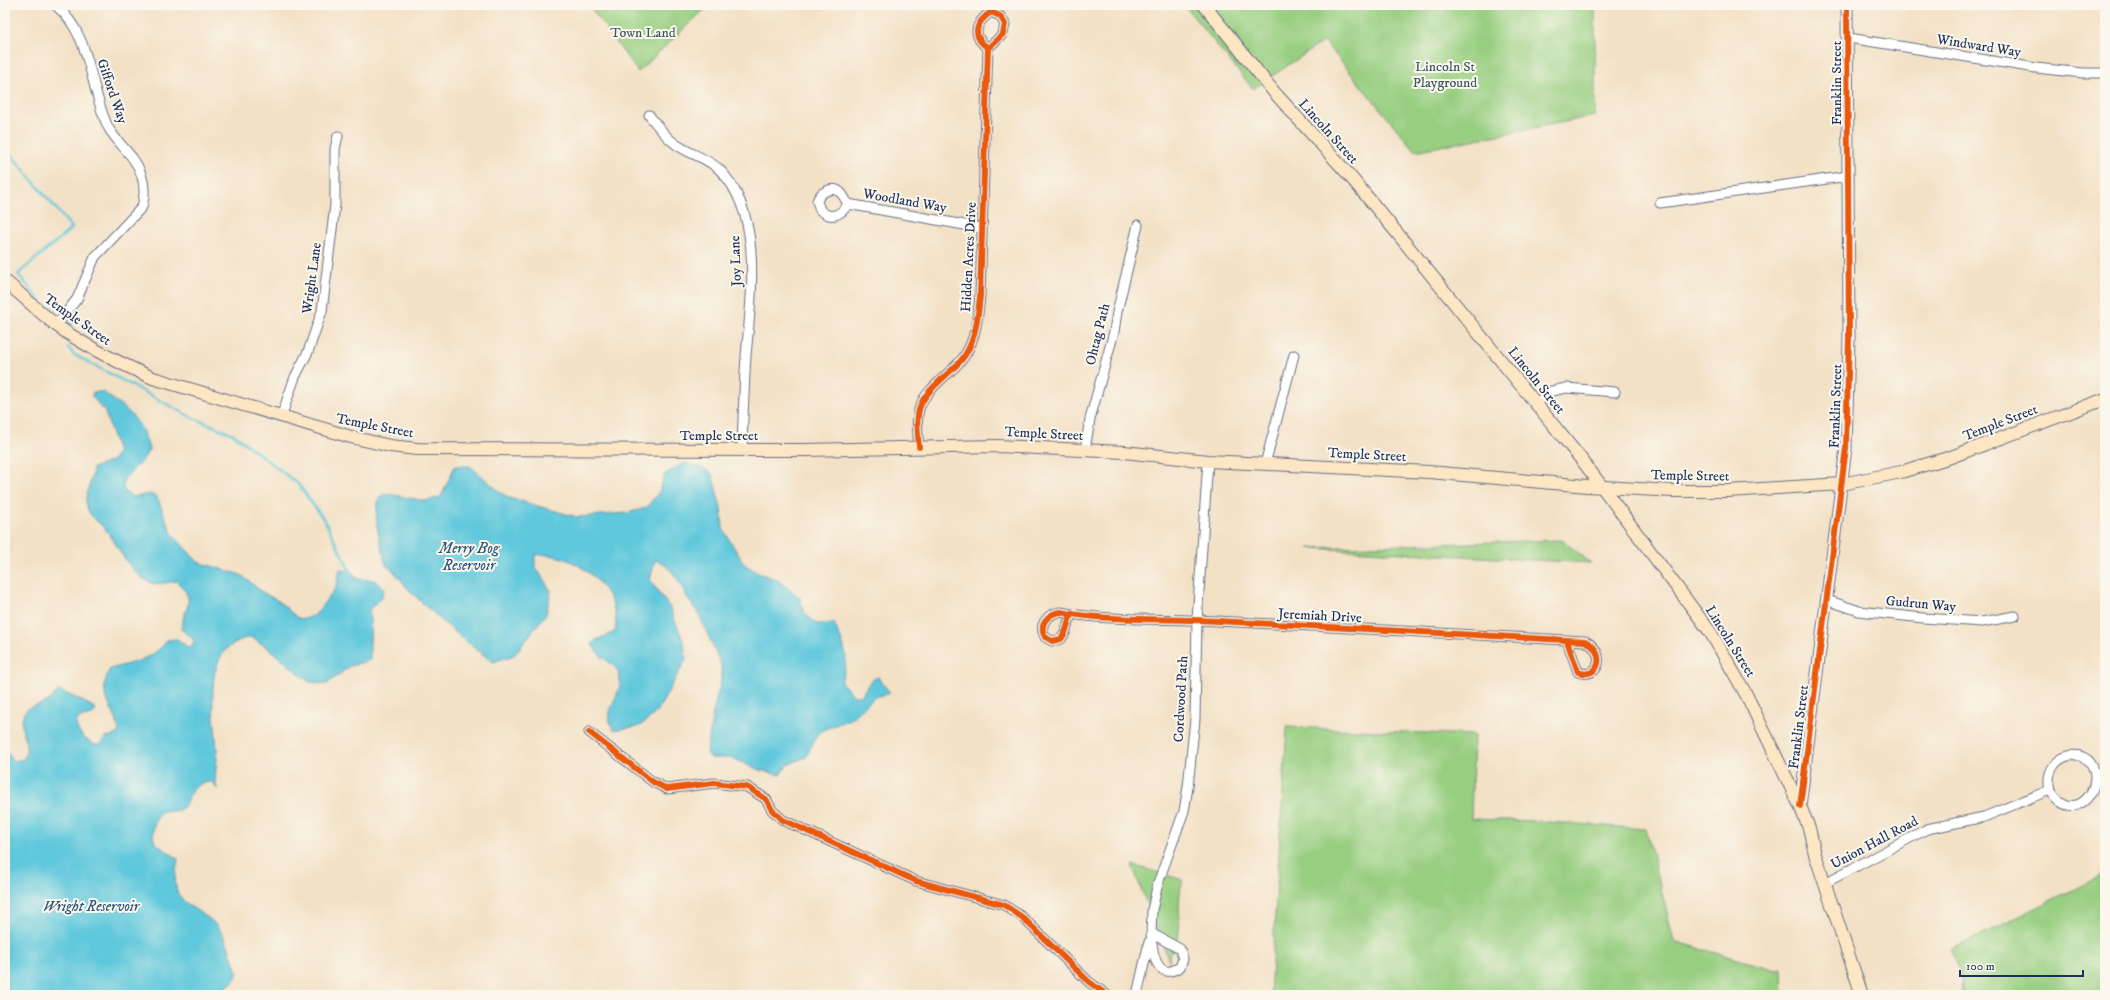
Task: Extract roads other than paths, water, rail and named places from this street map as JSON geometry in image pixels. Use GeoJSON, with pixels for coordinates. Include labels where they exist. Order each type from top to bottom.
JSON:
{"type":"FeatureCollection","features":[{"type":"Feature","properties":{"kind":"main road","name":"Lincoln Street"},"geometry":{"type":"LineString","coordinates":[[1204,5],[1274,92],[1384,216],[1603,486],[1701,618],[1722,651],[1756,713],[1800,806]]}},
{"type":"Feature","properties":{"kind":"main road","name":"Temple Street"},"geometry":{"type":"LineString","coordinates":[[5,281],[56,325],[105,356],[153,378],[351,437],[390,446],[416,449],[742,450],[998,446],[1085,450],[1208,461],[1429,472],[1603,486],[1691,491],[1754,490],[1842,484],[1891,475],[1933,463],[2105,399]]}},
{"type":"Feature","properties":{"kind":"main road","name":"Franklin Street"},"geometry":{"type":"LineString","coordinates":[[1800,806],[1809,828],[1825,883],[1862,995]]}},
{"type":"Feature","properties":{"kind":"street","name":"Gifford Way"},"geometry":{"type":"LineString","coordinates":[[55,5],[63,12],[77,31],[105,120],[113,135],[138,166],[144,189],[142,207],[95,257],[77,299],[56,325]]}},
{"type":"Feature","properties":{"kind":"street","name":"Franklin Street"},"geometry":{"type":"LineString","coordinates":[[1800,806],[1846,448],[1849,337],[1847,5]]}},
{"type":"Feature","properties":{"kind":"street","name":"Windward Way"},"geometry":{"type":"LineString","coordinates":[[1848,38],[2036,68],[2083,73],[2105,73]]}},
{"type":"Feature","properties":{"kind":"street","name":"Hidden Acres Drive"},"geometry":{"type":"LineString","coordinates":[[919,447],[917,423],[921,402],[925,395],[964,357],[974,332],[980,296],[988,48]]}},
{"type":"Feature","properties":{"kind":"street","name":"Joy Lane"},"geometry":{"type":"LineString","coordinates":[[649,115],[673,142],[707,160],[720,170],[737,194],[746,215],[751,245],[751,310],[746,356],[742,450]]}},
{"type":"Feature","properties":{"kind":"street","name":"Wright Lane"},"geometry":{"type":"LineString","coordinates":[[281,417],[295,376],[308,352],[322,311],[335,205],[335,149],[338,136]]}},
{"type":"Feature","properties":{"kind":"street"},"geometry":{"type":"LineString","coordinates":[[1660,203],[1848,176]]}},
{"type":"Feature","properties":{"kind":"street","name":"Woodland Way"},"geometry":{"type":"LineString","coordinates":[[848,204],[982,228]]}},
{"type":"Feature","properties":{"kind":"street","name":"Ohtag Path"},"geometry":{"type":"LineString","coordinates":[[1085,450],[1090,419],[1114,332],[1117,312],[1138,225]]}},
{"type":"Feature","properties":{"kind":"street"},"geometry":{"type":"LineString","coordinates":[[1265,464],[1294,355]]}},
{"type":"Feature","properties":{"kind":"street"},"geometry":{"type":"LineString","coordinates":[[1536,403],[1552,391],[1566,388],[1615,392]]}},
{"type":"Feature","properties":{"kind":"street","name":"Cordwood Path"},"geometry":{"type":"LineString","coordinates":[[1137,995],[1151,933],[1152,910],[1158,883],[1184,811],[1188,787],[1195,719],[1197,620],[1208,461]]}},
{"type":"Feature","properties":{"kind":"street","name":"Gudrun Way"},"geometry":{"type":"LineString","coordinates":[[1827,600],[1858,611],[1923,618],[1982,622],[2015,616]]}},
{"type":"Feature","properties":{"kind":"street","name":"Jeremiah Drive"},"geometry":{"type":"LineString","coordinates":[[1071,614],[1112,618],[1197,620],[1567,641]]}},
{"type":"Feature","properties":{"kind":"street"},"geometry":{"type":"LineString","coordinates":[[589,732],[653,782],[667,789],[714,782],[747,787],[766,799],[772,810],[783,820],[916,881],[1004,905],[1022,917],[1089,982],[1108,995]]}},
{"type":"Feature","properties":{"kind":"street"},"geometry":{"type":"LineString","coordinates":[[2072,756],[2083,757],[2096,769],[2099,779],[2097,791],[2082,804],[2068,805],[2061,802],[2050,790],[2050,773],[2055,764],[2064,758],[2072,756]]}},
{"type":"Feature","properties":{"kind":"street","name":"Union Hall Road"},"geometry":{"type":"LineString","coordinates":[[1825,883],[1927,829],[1984,817],[2050,790]]}},
{"type":"Feature","properties":{"kind":"water","name":"Wright Reservoir"},"geometry":{"type":"Polygon","coordinates":[[[93,392],[103,392],[132,415],[141,429],[149,449],[143,460],[124,479],[123,490],[132,497],[150,494],[157,497],[172,534],[198,562],[241,575],[262,592],[280,602],[296,617],[302,619],[314,616],[336,588],[340,569],[352,572],[358,579],[375,580],[384,589],[382,597],[369,610],[370,660],[350,666],[327,684],[309,682],[268,648],[251,637],[234,643],[223,653],[216,667],[213,683],[213,700],[217,750],[215,779],[217,789],[213,782],[200,784],[190,794],[184,806],[180,809],[163,811],[160,814],[155,821],[153,833],[154,842],[178,859],[175,880],[178,893],[181,898],[218,927],[228,946],[237,972],[234,981],[230,984],[204,995],[5,995],[5,749],[13,761],[24,759],[26,748],[22,719],[24,713],[31,707],[48,701],[58,691],[66,694],[83,701],[96,709],[92,715],[79,718],[76,723],[78,731],[85,739],[95,745],[101,744],[105,738],[116,735],[119,731],[114,714],[105,694],[106,679],[110,669],[149,656],[156,652],[167,640],[177,639],[188,647],[192,647],[194,640],[181,629],[188,605],[187,594],[183,588],[176,581],[154,584],[137,574],[106,530],[88,510],[86,497],[93,468],[112,461],[118,452],[105,412],[92,396],[93,392]]]}},
{"type":"Feature","properties":{"kind":"water","name":"Merry Bog Reservoir"},"geometry":{"type":"Polygon","coordinates":[[[685,463],[705,469],[712,474],[721,508],[723,529],[744,564],[758,573],[778,580],[800,598],[804,613],[817,624],[834,623],[846,658],[846,665],[841,682],[854,696],[861,696],[871,680],[878,677],[890,693],[875,697],[850,719],[825,729],[817,735],[806,757],[787,765],[780,775],[756,769],[733,758],[711,758],[707,753],[713,712],[721,681],[721,665],[698,612],[688,599],[680,583],[670,569],[663,564],[655,560],[650,580],[670,608],[684,643],[686,659],[657,712],[640,726],[614,730],[610,723],[609,716],[619,689],[619,674],[613,665],[597,652],[592,644],[596,640],[615,632],[616,617],[612,602],[604,588],[593,576],[580,566],[566,559],[550,555],[535,555],[535,566],[551,591],[546,614],[514,655],[493,662],[431,611],[386,565],[378,530],[376,513],[380,496],[388,494],[426,501],[441,497],[455,466],[470,466],[509,498],[577,517],[627,513],[646,508],[659,492],[665,474],[685,463]]]}},
{"type":"Feature","properties":{"kind":"waterway"},"geometry":{"type":"LineString","coordinates":[[5,147],[72,228],[18,274],[43,305],[56,310]]}},
{"type":"Feature","properties":{"kind":"waterway"},"geometry":{"type":"LineString","coordinates":[[69,321],[72,326]]}},
{"type":"Feature","properties":{"kind":"waterway"},"geometry":{"type":"LineString","coordinates":[[68,347],[73,354],[191,417],[233,434],[298,484],[325,521],[352,575]]}},
{"type":"Feature","properties":{"kind":"park label","name":"Town Land"},"geometry":{"type":"Point","coordinates":[643,32]}},
{"type":"Feature","properties":{"kind":"park label","name":"Lincoln St Playground"},"geometry":{"type":"Point","coordinates":[1445,74]}}]}
